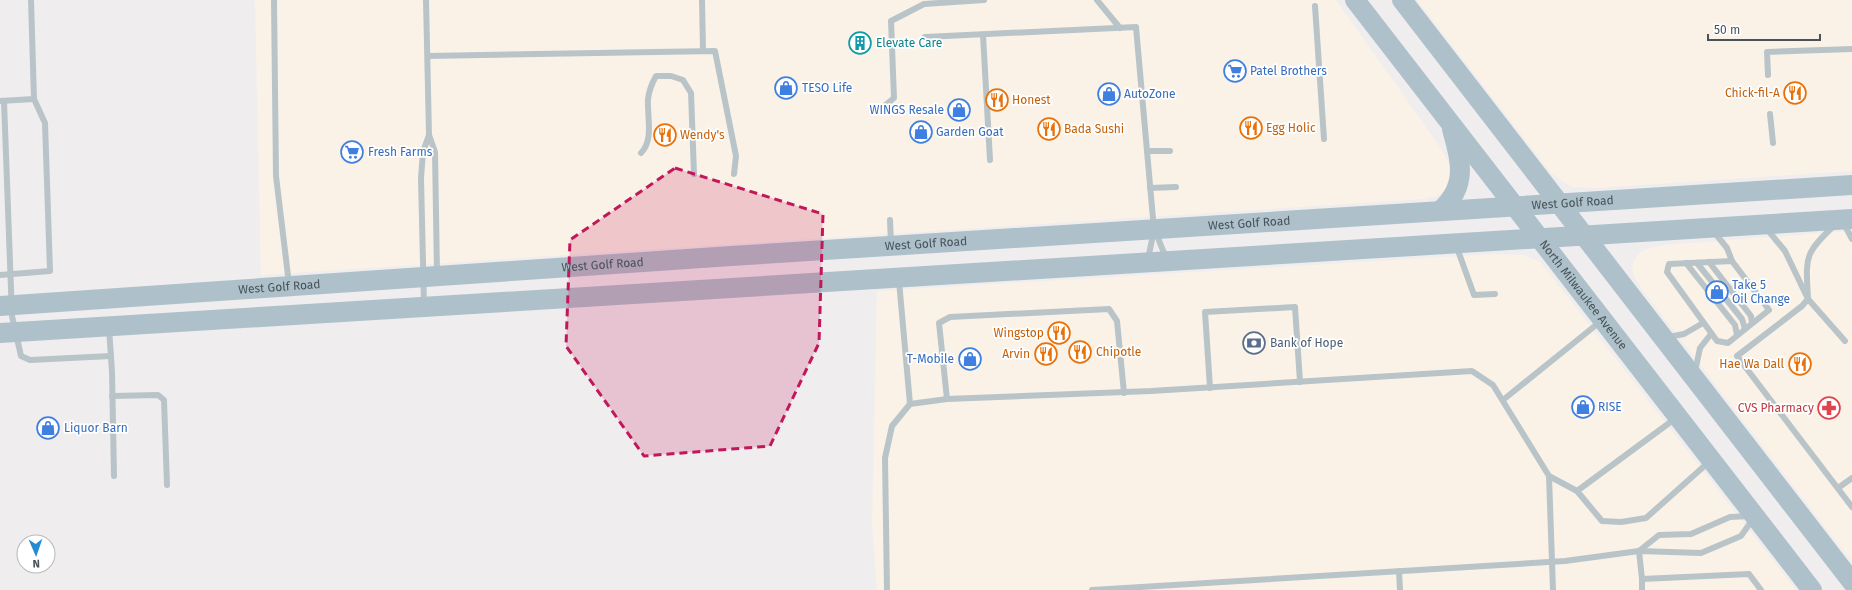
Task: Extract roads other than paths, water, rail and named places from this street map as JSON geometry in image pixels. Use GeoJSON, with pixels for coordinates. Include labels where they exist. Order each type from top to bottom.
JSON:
{"type":"FeatureCollection","features":[{"type":"Feature","properties":{"kind":"main road","name":"North Milwaukee Avenue"},"geometry":{"type":"LineString","coordinates":[[1355,0],[1812,590]]}},
{"type":"Feature","properties":{"kind":"main road"},"geometry":{"type":"LineString","coordinates":[[1402,0],[1852,582]]}},
{"type":"Feature","properties":{"kind":"main road"},"geometry":{"type":"LineString","coordinates":[[1440,211],[1454,198],[1461,178],[1451,123]]}},
{"type":"Feature","properties":{"kind":"main road","name":"West Golf Road"},"geometry":{"type":"LineString","coordinates":[[6,305],[1852,185]]}},
{"type":"Feature","properties":{"kind":"main road"},"geometry":{"type":"LineString","coordinates":[[8,332],[899,279],[1847,219]]}},
{"type":"Feature","properties":{"kind":"lane"},"geometry":{"type":"LineString","coordinates":[[0,275],[50,270],[45,123],[34,99],[31,0]]}},
{"type":"Feature","properties":{"kind":"lane"},"geometry":{"type":"LineString","coordinates":[[274,0],[276,176],[290,286]]}},
{"type":"Feature","properties":{"kind":"lane"},"geometry":{"type":"LineString","coordinates":[[424,308],[431,277],[435,152],[430,135],[426,0]]}},
{"type":"Feature","properties":{"kind":"lane"},"geometry":{"type":"LineString","coordinates":[[702,0],[703,50]]}},
{"type":"Feature","properties":{"kind":"lane"},"geometry":{"type":"LineString","coordinates":[[883,107],[894,98],[891,21],[924,2],[984,0]]}},
{"type":"Feature","properties":{"kind":"lane"},"geometry":{"type":"LineString","coordinates":[[1097,0],[1120,28]]}},
{"type":"Feature","properties":{"kind":"lane"},"geometry":{"type":"LineString","coordinates":[[1315,6],[1324,139]]}},
{"type":"Feature","properties":{"kind":"lane"},"geometry":{"type":"LineString","coordinates":[[925,37],[1136,28],[1154,230],[1148,263]]}},
{"type":"Feature","properties":{"kind":"lane"},"geometry":{"type":"LineString","coordinates":[[983,35],[990,160]]}},
{"type":"Feature","properties":{"kind":"lane"},"geometry":{"type":"LineString","coordinates":[[1768,75],[1767,52],[1852,49]]}},
{"type":"Feature","properties":{"kind":"lane"},"geometry":{"type":"LineString","coordinates":[[428,56],[703,50],[715,51],[736,156],[734,174]]}},
{"type":"Feature","properties":{"kind":"lane"},"geometry":{"type":"LineString","coordinates":[[640,154],[648,144],[648,99],[650,89],[656,76],[671,76],[683,80],[691,93],[694,174]]}},
{"type":"Feature","properties":{"kind":"lane"},"geometry":{"type":"LineString","coordinates":[[34,99],[2,101],[11,274],[6,305],[8,332],[21,356],[30,360],[111,356]]}},
{"type":"Feature","properties":{"kind":"lane"},"geometry":{"type":"LineString","coordinates":[[1770,114],[1773,143]]}},
{"type":"Feature","properties":{"kind":"lane"},"geometry":{"type":"LineString","coordinates":[[430,135],[423,152],[422,178],[431,277]]}},
{"type":"Feature","properties":{"kind":"lane"},"geometry":{"type":"LineString","coordinates":[[1147,152],[1170,151]]}},
{"type":"Feature","properties":{"kind":"lane"},"geometry":{"type":"LineString","coordinates":[[1150,188],[1176,187]]}},
{"type":"Feature","properties":{"kind":"lane"},"geometry":{"type":"LineString","coordinates":[[1852,239],[1847,219],[1816,242],[1806,260],[1808,299],[1802,306],[1737,356],[1852,507]]}},
{"type":"Feature","properties":{"kind":"lane"},"geometry":{"type":"LineString","coordinates":[[890,220],[891,247]]}},
{"type":"Feature","properties":{"kind":"lane"},"geometry":{"type":"LineString","coordinates":[[1762,224],[1785,251],[1808,299],[1845,341]]}},
{"type":"Feature","properties":{"kind":"lane"},"geometry":{"type":"LineString","coordinates":[[1710,228],[1727,248],[1732,261],[1769,310],[1728,343],[1717,341],[1711,334],[1668,272],[1669,264],[1732,261]]}},
{"type":"Feature","properties":{"kind":"lane"},"geometry":{"type":"LineString","coordinates":[[1154,230],[1168,261]]}},
{"type":"Feature","properties":{"kind":"lane"},"geometry":{"type":"LineString","coordinates":[[1456,243],[1474,295],[1495,294]]}},
{"type":"Feature","properties":{"kind":"lane"},"geometry":{"type":"LineString","coordinates":[[1709,262],[1751,316],[1752,323]]}},
{"type":"Feature","properties":{"kind":"lane"},"geometry":{"type":"LineString","coordinates":[[1686,263],[1735,325],[1737,335]]}},
{"type":"Feature","properties":{"kind":"lane"},"geometry":{"type":"LineString","coordinates":[[1697,263],[1742,319],[1745,329]]}},
{"type":"Feature","properties":{"kind":"lane"},"geometry":{"type":"LineString","coordinates":[[887,590],[885,458],[892,426],[910,404],[899,279]]}},
{"type":"Feature","properties":{"kind":"lane"},"geometry":{"type":"LineString","coordinates":[[1210,388],[1205,312],[1295,307],[1300,382]]}},
{"type":"Feature","properties":{"kind":"lane"},"geometry":{"type":"LineString","coordinates":[[947,400],[939,323],[950,317],[1101,309],[1109,309],[1117,321],[1124,392]]}},
{"type":"Feature","properties":{"kind":"lane"},"geometry":{"type":"LineString","coordinates":[[1502,400],[1602,320]]}},
{"type":"Feature","properties":{"kind":"lane"},"geometry":{"type":"LineString","coordinates":[[1664,338],[1684,334],[1703,323]]}},
{"type":"Feature","properties":{"kind":"lane"},"geometry":{"type":"LineString","coordinates":[[109,327],[114,476]]}},
{"type":"Feature","properties":{"kind":"lane"},"geometry":{"type":"LineString","coordinates":[[1694,376],[1700,348],[1711,334]]}},
{"type":"Feature","properties":{"kind":"lane"},"geometry":{"type":"LineString","coordinates":[[910,404],[947,400],[1210,388],[1472,371],[1494,385],[1549,476],[1553,590]]}},
{"type":"Feature","properties":{"kind":"lane"},"geometry":{"type":"LineString","coordinates":[[112,396],[158,395],[164,400],[167,485]]}},
{"type":"Feature","properties":{"kind":"lane"},"geometry":{"type":"LineString","coordinates":[[1577,491],[1678,417]]}},
{"type":"Feature","properties":{"kind":"lane"},"geometry":{"type":"LineString","coordinates":[[1549,476],[1577,491],[1602,521],[1621,522],[1646,518],[1711,460]]}},
{"type":"Feature","properties":{"kind":"lane"},"geometry":{"type":"LineString","coordinates":[[1838,488],[1852,478]]}},
{"type":"Feature","properties":{"kind":"lane"},"geometry":{"type":"LineString","coordinates":[[1639,552],[1659,535],[1691,534],[1730,517],[1755,516]]}},
{"type":"Feature","properties":{"kind":"lane"},"geometry":{"type":"LineString","coordinates":[[1092,590],[1552,562],[1639,552],[1701,553],[1741,536],[1755,516]]}},
{"type":"Feature","properties":{"kind":"lane"},"geometry":{"type":"LineString","coordinates":[[1639,552],[1642,590]]}},
{"type":"Feature","properties":{"kind":"lane"},"geometry":{"type":"LineString","coordinates":[[1399,571],[1400,590]]}},
{"type":"Feature","properties":{"kind":"lane"},"geometry":{"type":"LineString","coordinates":[[1642,579],[1749,574],[1761,590]]}},
{"type":"Feature","properties":{"kind":"place","name":"Elevate Care"},"geometry":{"type":"Point","coordinates":[860,43]}},
{"type":"Feature","properties":{"kind":"place","name":"Patel Brothers"},"geometry":{"type":"Point","coordinates":[1235,71]}},
{"type":"Feature","properties":{"kind":"place","name":"TESO Life"},"geometry":{"type":"Point","coordinates":[786,88]}},
{"type":"Feature","properties":{"kind":"place","name":"Chick-fil-A"},"geometry":{"type":"Point","coordinates":[1795,93]}},
{"type":"Feature","properties":{"kind":"place","name":"AutoZone"},"geometry":{"type":"Point","coordinates":[1109,94]}},
{"type":"Feature","properties":{"kind":"place","name":"Honest"},"geometry":{"type":"Point","coordinates":[997,100]}},
{"type":"Feature","properties":{"kind":"place","name":"WINGS Resale"},"geometry":{"type":"Point","coordinates":[959,110]}},
{"type":"Feature","properties":{"kind":"place","name":"Egg Holic"},"geometry":{"type":"Point","coordinates":[1251,128]}},
{"type":"Feature","properties":{"kind":"place","name":"Bada Sushi"},"geometry":{"type":"Point","coordinates":[1049,129]}},
{"type":"Feature","properties":{"kind":"place","name":"Garden Goat"},"geometry":{"type":"Point","coordinates":[921,132]}},
{"type":"Feature","properties":{"kind":"place","name":"Wendy's"},"geometry":{"type":"Point","coordinates":[665,135]}},
{"type":"Feature","properties":{"kind":"place","name":"Fresh Farms"},"geometry":{"type":"Point","coordinates":[352,152]}},
{"type":"Feature","properties":{"kind":"place","name":"Take 5 Oil Change"},"geometry":{"type":"Point","coordinates":[1717,292]}},
{"type":"Feature","properties":{"kind":"place","name":"Wingstop"},"geometry":{"type":"Point","coordinates":[1059,333]}},
{"type":"Feature","properties":{"kind":"place","name":"Bank of Hope"},"geometry":{"type":"Point","coordinates":[1254,343]}},
{"type":"Feature","properties":{"kind":"place","name":"Chipotle"},"geometry":{"type":"Point","coordinates":[1080,352]}},
{"type":"Feature","properties":{"kind":"place","name":"Arvin"},"geometry":{"type":"Point","coordinates":[1046,354]}},
{"type":"Feature","properties":{"kind":"place","name":"T-Mobile"},"geometry":{"type":"Point","coordinates":[970,359]}},
{"type":"Feature","properties":{"kind":"place","name":"Hae Wa Dall"},"geometry":{"type":"Point","coordinates":[1800,364]}},
{"type":"Feature","properties":{"kind":"place","name":"RISE"},"geometry":{"type":"Point","coordinates":[1583,407]}},
{"type":"Feature","properties":{"kind":"place","name":"CVS Pharmacy"},"geometry":{"type":"Point","coordinates":[1829,408]}},
{"type":"Feature","properties":{"kind":"place","name":"Liquor Barn"},"geometry":{"type":"Point","coordinates":[48,428]}}]}
